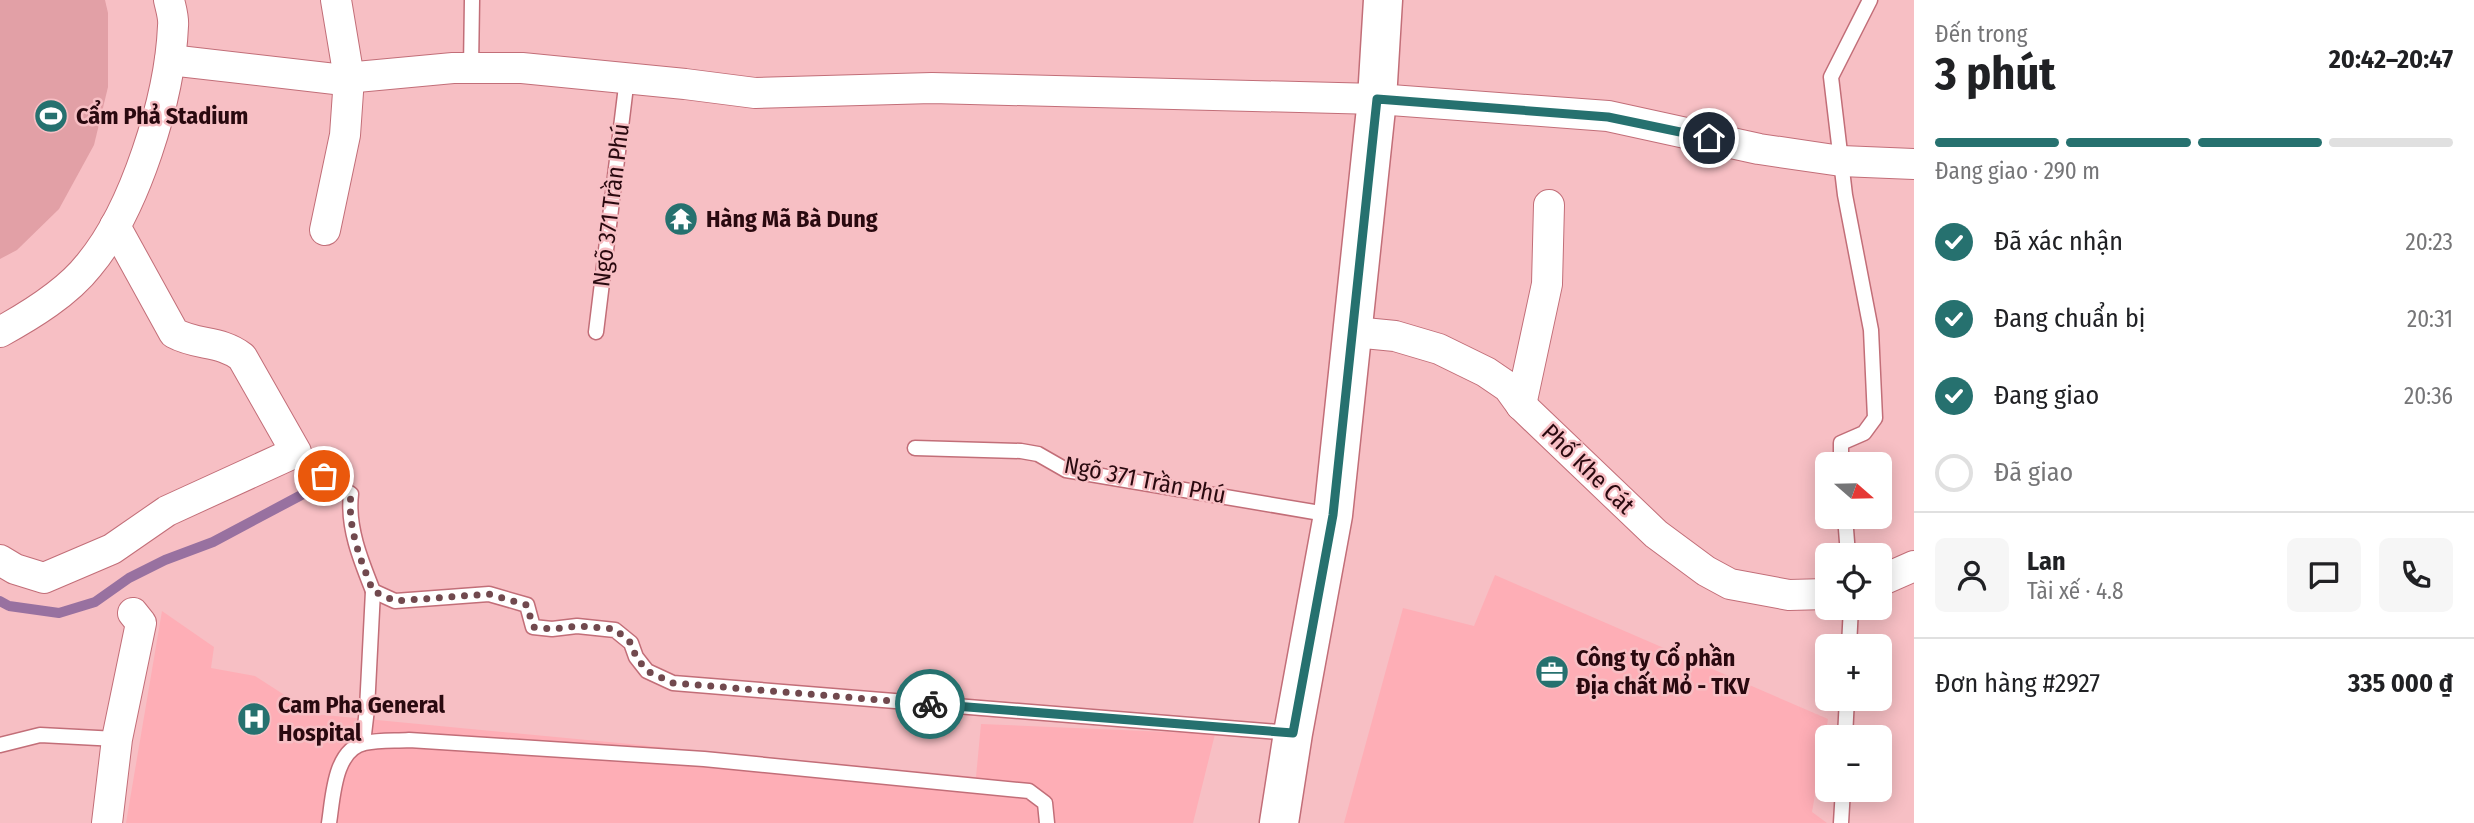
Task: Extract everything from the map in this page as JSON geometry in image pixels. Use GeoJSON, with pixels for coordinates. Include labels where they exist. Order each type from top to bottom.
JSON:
{"type":"FeatureCollection","features":[{"type":"Feature","properties":{"kind":"main road"},"geometry":{"type":"LineString","coordinates":[[1279,823],[1333,515],[1377,99],[1383,0]]}},
{"type":"Feature","properties":{"kind":"street"},"geometry":{"type":"LineString","coordinates":[[0,332],[40,310],[89,266],[127,205],[155,128],[170,60],[174,23],[169,0]]}},
{"type":"Feature","properties":{"kind":"street"},"geometry":{"type":"LineString","coordinates":[[325,230],[345,135],[349,78],[337,0]]}},
{"type":"Feature","properties":{"kind":"street"},"geometry":{"type":"LineString","coordinates":[[170,60],[335,79],[471,68],[522,68],[755,93],[932,89],[1377,99],[1608,117],[1759,149],[1841,161],[1914,163]]}},
{"type":"Feature","properties":{"kind":"street"},"geometry":{"type":"LineString","coordinates":[[1521,405],[1547,284],[1549,205]]}},
{"type":"Feature","properties":{"kind":"street"},"geometry":{"type":"LineString","coordinates":[[0,560],[15,569],[44,578],[112,549],[167,511],[296,452],[242,357],[231,348],[188,340],[174,333],[115,226]]}},
{"type":"Feature","properties":{"kind":"street","name":"Phố Khe Cát"},"geometry":{"type":"LineString","coordinates":[[1354,332],[1395,336],[1438,349],[1486,372],[1508,387],[1521,405],[1656,534],[1706,571],[1730,584],[1753,589],[1789,595],[1815,594]]}},
{"type":"Feature","properties":{"kind":"street"},"geometry":{"type":"LineString","coordinates":[[1892,576],[1914,566]]}},
{"type":"Feature","properties":{"kind":"street"},"geometry":{"type":"LineString","coordinates":[[107,823],[117,739],[141,623],[133,613]]}},
{"type":"Feature","properties":{"kind":"lane"},"geometry":{"type":"LineString","coordinates":[[471,68],[472,0]]}},
{"type":"Feature","properties":{"kind":"lane"},"geometry":{"type":"LineString","coordinates":[[1841,452],[1841,443],[1864,433],[1875,418],[1871,330],[1841,161],[1831,78],[1870,0]]}},
{"type":"Feature","properties":{"kind":"lane","name":"Ngõ 371 Trần Phú"},"geometry":{"type":"LineString","coordinates":[[596,332],[627,78]]}},
{"type":"Feature","properties":{"kind":"lane","name":"Ngõ 371 Trần Phú"},"geometry":{"type":"LineString","coordinates":[[915,448],[1021,451],[1038,454],[1066,470],[1333,515]]}},
{"type":"Feature","properties":{"kind":"lane"},"geometry":{"type":"LineString","coordinates":[[296,452],[351,494],[350,508],[359,556],[373,591],[363,743]]}},
{"type":"Feature","properties":{"kind":"lane"},"geometry":{"type":"LineString","coordinates":[[373,591],[395,601],[489,594],[527,605],[533,627],[615,629],[631,643],[636,657],[647,671],[673,683],[1293,733]]}},
{"type":"Feature","properties":{"kind":"lane"},"geometry":{"type":"LineString","coordinates":[[0,745],[40,735],[117,739]]}},
{"type":"Feature","properties":{"kind":"lane"},"geometry":{"type":"LineString","coordinates":[[329,823],[338,773],[348,750],[363,743],[409,740],[705,759],[1029,790],[1045,803],[1047,823]]}},
{"type":"Feature","properties":{"kind":"lane"},"geometry":{"type":"LineString","coordinates":[[1841,823],[1842,802]]}},
{"type":"Feature","properties":{"kind":"shaded area","name":"Cẩm Phả Stadium"},"geometry":{"type":"Polygon","coordinates":[[[0,0],[105,0],[108,13],[108,87],[94,145],[59,209],[17,250],[0,259],[0,0]]]}},
{"type":"Feature","properties":{"kind":"shaded area","name":"Công ty Cổ phần Địa chất Mỏ - TKV"},"geometry":{"type":"Polygon","coordinates":[[[1495,575],[1828,719],[1827,725],[1815,725],[1815,795],[1812,812],[1827,823],[1344,823],[1403,608],[1474,626],[1495,575]]]}},
{"type":"Feature","properties":{"kind":"shaded area","name":"Cam Pha General Hospital"},"geometry":{"type":"Polygon","coordinates":[[[162,611],[214,647],[211,668],[255,676],[314,714],[976,777],[981,724],[1215,734],[1193,823],[126,823],[162,611]]]}},
{"type":"Feature","properties":{"kind":"waterway"},"geometry":{"type":"LineString","coordinates":[[0,601],[9,606],[59,613],[95,602],[129,578],[165,560],[213,542],[307,492]]}},
{"type":"Feature","properties":{"kind":"way so far"},"geometry":{"type":"LineString","coordinates":[[324,476],[351,494],[350,508],[359,556],[373,591],[395,601],[489,594],[527,605],[533,627],[615,629],[631,643],[636,657],[647,671],[673,683],[930,704]]}},
{"type":"Feature","properties":{"kind":"place","name":"Cẩm Phả Stadium"},"geometry":{"type":"Point","coordinates":[51,116]}},
{"type":"Feature","properties":{"kind":"place","name":"Hàng Mã Bà Dung"},"geometry":{"type":"Point","coordinates":[681,219]}},
{"type":"Feature","properties":{"kind":"place","name":"Công ty Cổ phần Địa chất Mỏ - TKV"},"geometry":{"type":"Point","coordinates":[1552,672]}},
{"type":"Feature","properties":{"kind":"place","name":"Cam Pha General Hospital"},"geometry":{"type":"Point","coordinates":[254,719]}},
{"type":"Feature","properties":{"kind":"route"},"geometry":{"type":"LineString","coordinates":[[930,704],[1293,733],[1333,515],[1377,99],[1608,117],[1709,138]]}}]}
